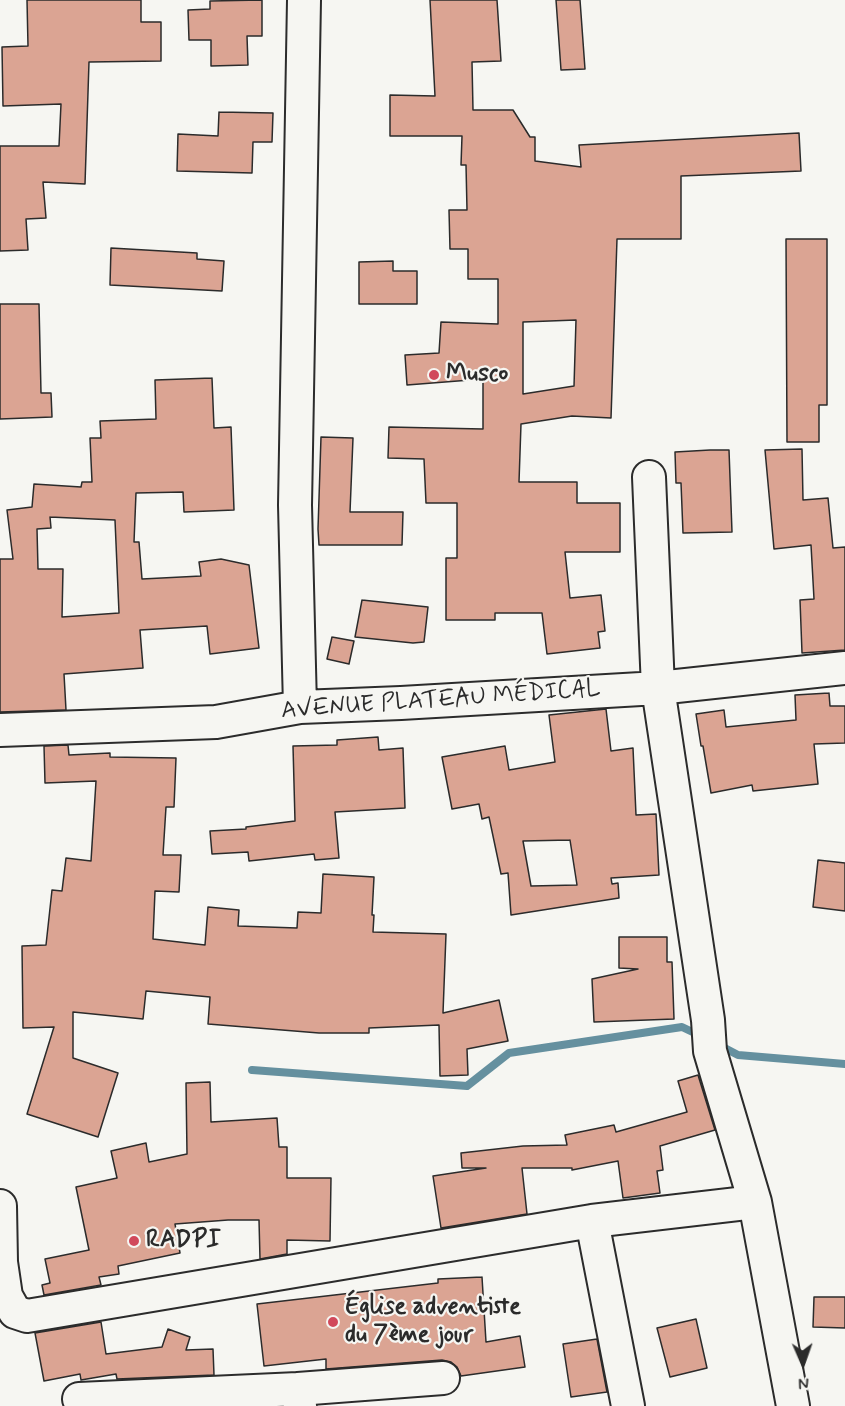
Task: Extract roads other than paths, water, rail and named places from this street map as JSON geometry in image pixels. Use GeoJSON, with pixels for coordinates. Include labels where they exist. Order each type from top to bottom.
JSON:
{"type":"FeatureCollection","features":[{"type":"Feature","properties":{"kind":"street"},"geometry":{"type":"LineString","coordinates":[[300,707],[295,505],[304,0]]}},
{"type":"Feature","properties":{"kind":"street"},"geometry":{"type":"LineString","coordinates":[[649,477],[658,688],[708,1020],[710,1051],[755,1202],[793,1406]]}},
{"type":"Feature","properties":{"kind":"street","name":"AVENUE PLATEAU MÉDICAL"},"geometry":{"type":"LineString","coordinates":[[0,730],[216,722],[300,707],[658,688],[845,668]]}},
{"type":"Feature","properties":{"kind":"street"},"geometry":{"type":"LineString","coordinates":[[0,1206],[6,1296],[15,1312],[27,1316],[592,1221],[755,1202]]}},
{"type":"Feature","properties":{"kind":"street"},"geometry":{"type":"LineString","coordinates":[[592,1221],[628,1406]]}},
{"type":"Feature","properties":{"kind":"street"},"geometry":{"type":"LineString","coordinates":[[79,1399],[299,1398],[443,1378]]}},
{"type":"Feature","properties":{"kind":"waterway"},"geometry":{"type":"LineString","coordinates":[[252,1070],[467,1086],[509,1053],[682,1027],[703,1037]]}},
{"type":"Feature","properties":{"kind":"waterway"},"geometry":{"type":"LineString","coordinates":[[717,1044],[738,1055],[845,1064]]}},
{"type":"Feature","properties":{"kind":"place","name":"Musco"},"geometry":{"type":"Point","coordinates":[434,375]}},
{"type":"Feature","properties":{"kind":"place","name":"RADPI"},"geometry":{"type":"Point","coordinates":[134,1241]}},
{"type":"Feature","properties":{"kind":"place","name":"Église adventiste du 7ème jour"},"geometry":{"type":"Point","coordinates":[333,1322]}}]}
